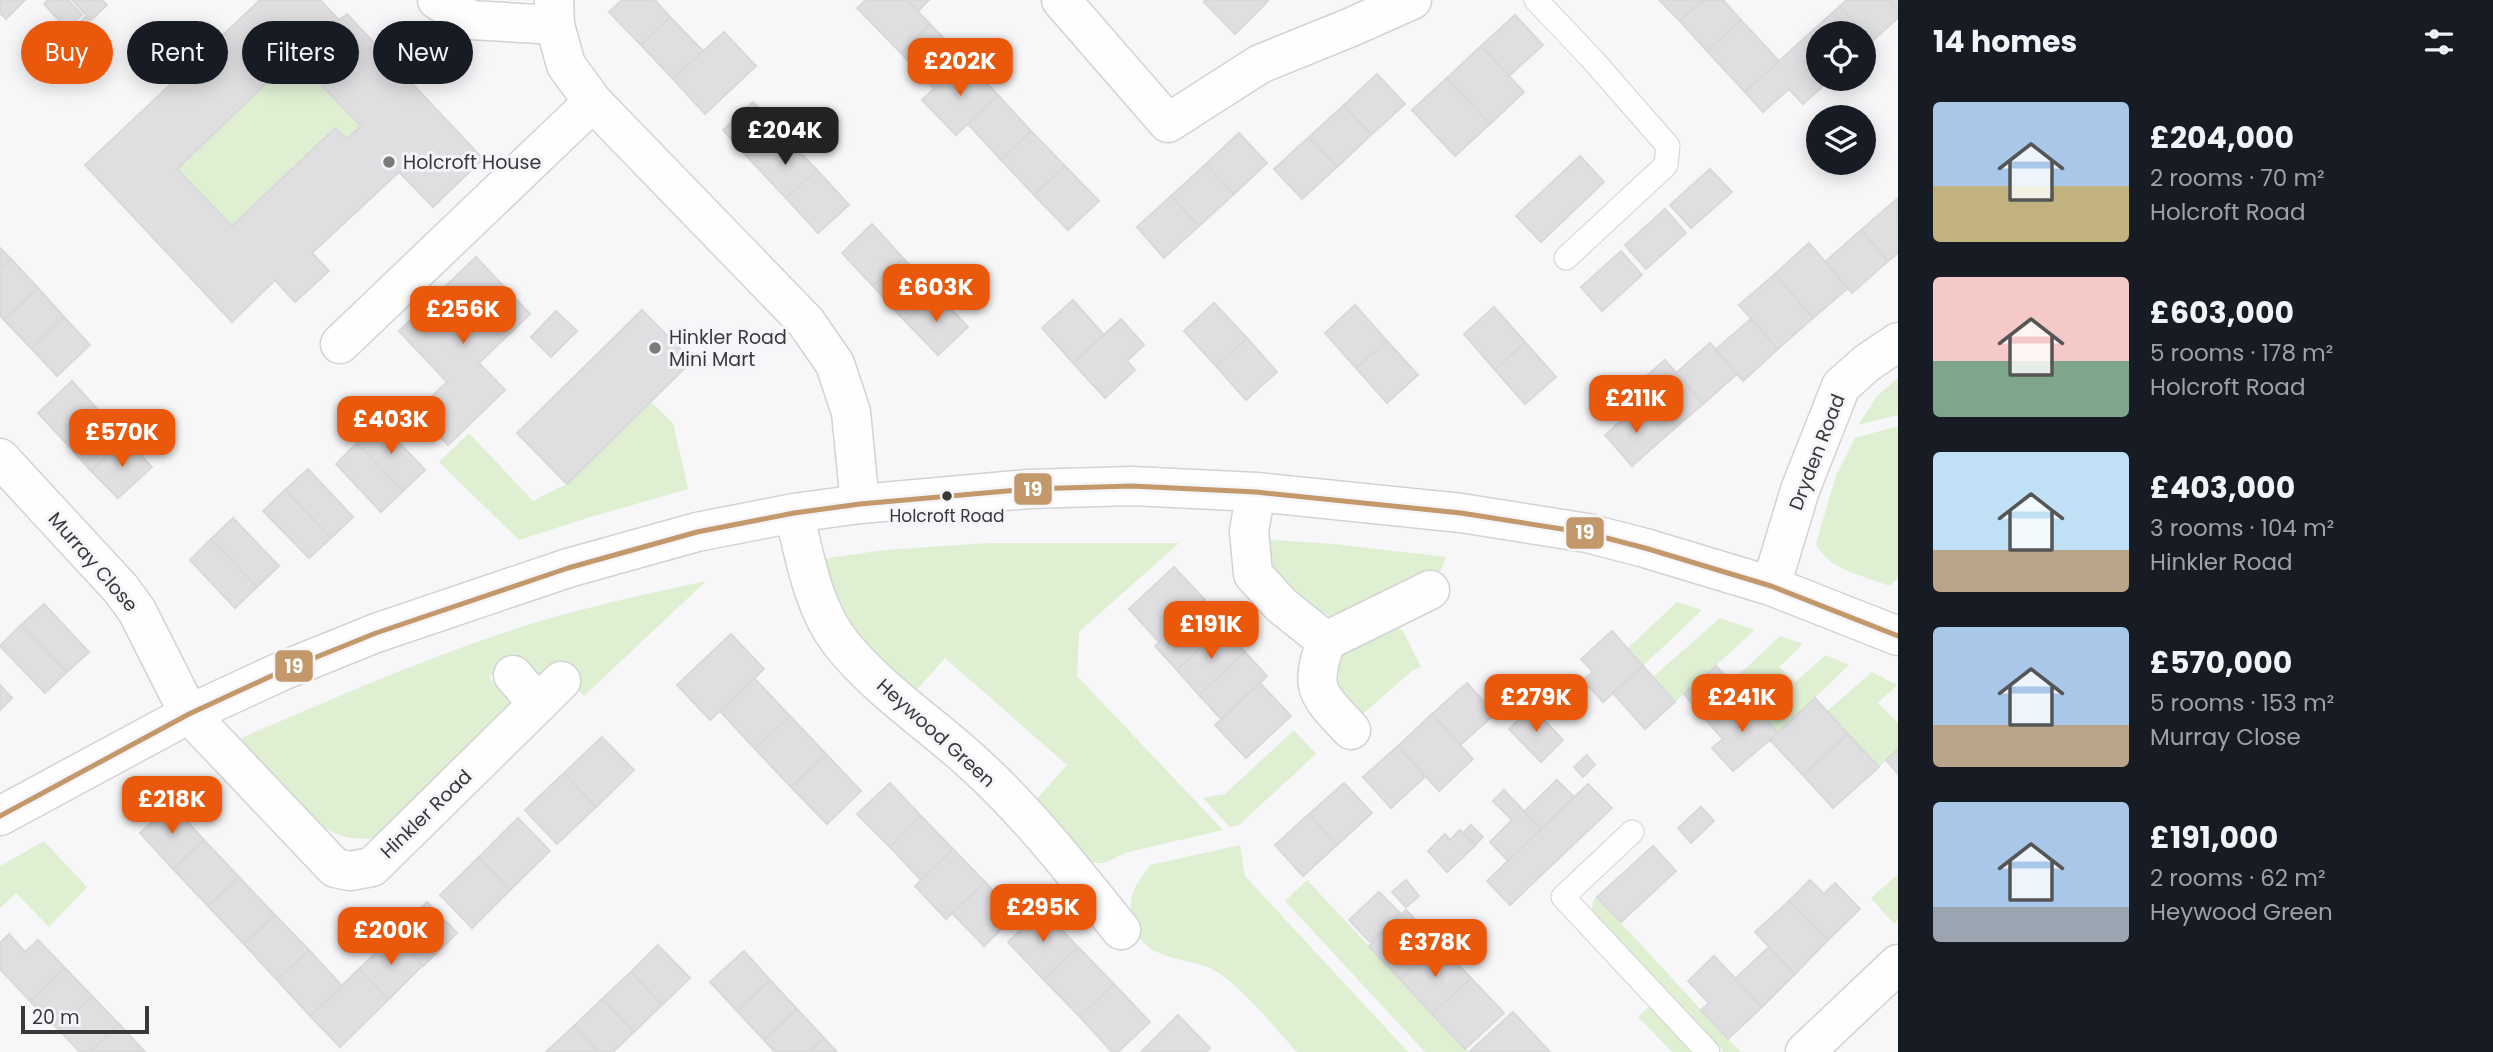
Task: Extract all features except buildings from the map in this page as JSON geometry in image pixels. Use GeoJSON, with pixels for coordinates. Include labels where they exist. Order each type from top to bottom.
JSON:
{"type":"FeatureCollection","features":[{"type":"Feature","properties":{"kind":"street"},"geometry":{"type":"LineString","coordinates":[[437,0],[471,20],[555,13],[566,65],[593,102],[806,322],[835,363],[851,412],[860,504]]}},
{"type":"Feature","properties":{"kind":"street"},"geometry":{"type":"LineString","coordinates":[[1061,0],[1168,123],[1260,64],[1412,0]]}},
{"type":"Feature","properties":{"kind":"street"},"geometry":{"type":"LineString","coordinates":[[340,344],[593,102]]}},
{"type":"Feature","properties":{"kind":"street","name":"Dryden Road"},"geometry":{"type":"LineString","coordinates":[[1771,586],[1800,490],[1841,386],[1867,363],[1898,342]]}},
{"type":"Feature","properties":{"kind":"street","name":"Murray Close"},"geometry":{"type":"LineString","coordinates":[[0,458],[121,589],[137,611],[189,715]]}},
{"type":"Feature","properties":{"kind":"street"},"geometry":{"type":"LineString","coordinates":[[0,816],[189,715],[282,671],[376,633],[568,568],[697,532],[794,513],[860,504],[1028,489],[1132,486],[1256,492],[1461,513],[1587,533],[1771,586],[1898,636]]}},
{"type":"Feature","properties":{"kind":"street"},"geometry":{"type":"LineString","coordinates":[[1256,492],[1249,531],[1253,574],[1281,605],[1326,640]]}},
{"type":"Feature","properties":{"kind":"street","name":"Heywood Green"},"geometry":{"type":"LineString","coordinates":[[794,513],[815,597],[839,641],[877,681],[971,761],[1041,831],[1121,930]]}},
{"type":"Feature","properties":{"kind":"street"},"geometry":{"type":"LineString","coordinates":[[1337,726],[1316,685],[1318,664],[1326,640],[1430,590]]}},
{"type":"Feature","properties":{"kind":"street","name":"Hinkler Road"},"geometry":{"type":"LineString","coordinates":[[189,715],[335,868],[350,871],[372,867],[550,693],[513,675]]}},
{"type":"Feature","properties":{"kind":"street"},"geometry":{"type":"LineString","coordinates":[[1805,1052],[1898,964]]}},
{"type":"Feature","properties":{"kind":"lane"},"geometry":{"type":"LineString","coordinates":[[1536,0],[1668,146],[1666,164],[1566,258]]}},
{"type":"Feature","properties":{"kind":"lane"},"geometry":{"type":"LineString","coordinates":[[1632,832],[1563,897],[1707,1052]]}},
{"type":"Feature","properties":{"kind":"green space"},"geometry":{"type":"Polygon","coordinates":[[[265,84],[321,84],[361,126],[347,139],[334,128],[232,226],[177,169],[265,84]]]}},
{"type":"Feature","properties":{"kind":"green space"},"geometry":{"type":"Polygon","coordinates":[[[1898,378],[1898,415],[1858,425],[1877,396],[1898,378]]]}},
{"type":"Feature","properties":{"kind":"green space"},"geometry":{"type":"Polygon","coordinates":[[[651,402],[673,423],[688,489],[519,540],[439,462],[469,433],[533,501],[567,484],[651,402]]]}},
{"type":"Feature","properties":{"kind":"green space"},"geometry":{"type":"Polygon","coordinates":[[[1898,426],[1898,578],[1890,586],[1838,566],[1822,553],[1816,544],[1836,475],[1855,438],[1898,426]]]}},
{"type":"Feature","properties":{"kind":"green space"},"geometry":{"type":"Polygon","coordinates":[[[1260,539],[1446,557],[1440,572],[1337,621],[1277,582],[1260,539]]]}},
{"type":"Feature","properties":{"kind":"green space"},"geometry":{"type":"Polygon","coordinates":[[[990,543],[1179,543],[1079,632],[1077,676],[1223,830],[1128,852],[1104,863],[1094,863],[1086,858],[1036,800],[1067,765],[945,658],[915,692],[840,619],[822,559],[884,550],[990,543]]]}},
{"type":"Feature","properties":{"kind":"green space"},"geometry":{"type":"Polygon","coordinates":[[[706,581],[584,696],[558,669],[542,683],[514,653],[489,677],[515,708],[382,837],[350,838],[325,828],[303,810],[239,739],[336,697],[500,634],[576,611],[706,581]]]}},
{"type":"Feature","properties":{"kind":"green space"},"geometry":{"type":"Polygon","coordinates":[[[1677,602],[1702,610],[1643,666],[1627,649],[1677,602]]]}},
{"type":"Feature","properties":{"kind":"green space"},"geometry":{"type":"Polygon","coordinates":[[[1720,618],[1755,630],[1675,702],[1653,677],[1720,618]]]}},
{"type":"Feature","properties":{"kind":"green space"},"geometry":{"type":"Polygon","coordinates":[[[1396,626],[1403,631],[1421,667],[1412,671],[1357,719],[1333,694],[1339,653],[1396,626]]]}},
{"type":"Feature","properties":{"kind":"green space"},"geometry":{"type":"Polygon","coordinates":[[[1780,636],[1803,644],[1779,667],[1795,682],[1826,655],[1849,665],[1778,733],[1731,682],[1780,636]]]}},
{"type":"Feature","properties":{"kind":"green space"},"geometry":{"type":"Polygon","coordinates":[[[1872,672],[1897,685],[1878,703],[1898,723],[1898,749],[1879,767],[1827,711],[1872,672]]]}},
{"type":"Feature","properties":{"kind":"green space"},"geometry":{"type":"Polygon","coordinates":[[[1294,730],[1316,754],[1239,825],[1230,827],[1203,798],[1225,794],[1294,730]]]}},
{"type":"Feature","properties":{"kind":"green space"},"geometry":{"type":"Polygon","coordinates":[[[44,841],[87,887],[49,927],[16,893],[0,908],[0,866],[44,841]]]}},
{"type":"Feature","properties":{"kind":"green space"},"geometry":{"type":"Polygon","coordinates":[[[1240,845],[1245,876],[1408,1052],[1297,1052],[1252,1002],[1222,975],[1211,968],[1159,953],[1139,937],[1133,923],[1131,898],[1150,865],[1240,845]]]}},
{"type":"Feature","properties":{"kind":"green space"},"geometry":{"type":"Polygon","coordinates":[[[1898,874],[1898,920],[1894,924],[1871,898],[1898,874]]]}},
{"type":"Feature","properties":{"kind":"green space"},"geometry":{"type":"Polygon","coordinates":[[[1307,880],[1468,1052],[1425,1052],[1285,901],[1307,880]]]}},
{"type":"Feature","properties":{"kind":"green space"},"geometry":{"type":"Polygon","coordinates":[[[1597,897],[1741,1052],[1724,1052],[1592,910],[1593,901],[1597,897]]]}},
{"type":"Feature","properties":{"kind":"green space"},"geometry":{"type":"Polygon","coordinates":[[[1649,1006],[1693,1052],[1672,1052],[1638,1017],[1649,1006]]]}},
{"type":"Feature","properties":{"kind":"transit line","name":"19"},"geometry":{"type":"LineString","coordinates":[[0,816],[189,714],[282,671],[376,633],[568,568],[697,532],[794,513],[860,504],[1028,489],[1132,486],[1256,492],[1461,513],[1587,533],[1645,548],[1771,586],[1898,636]]}},
{"type":"Feature","properties":{"kind":"place","name":"Holcroft House"},"geometry":{"type":"Point","coordinates":[389,162]}},
{"type":"Feature","properties":{"kind":"place","name":"Hinkler Road Mini Mart"},"geometry":{"type":"Point","coordinates":[655,348]}},
{"type":"Feature","properties":{"kind":"place","name":"Holcroft Road"},"geometry":{"type":"Point","coordinates":[947,496]}}]}
